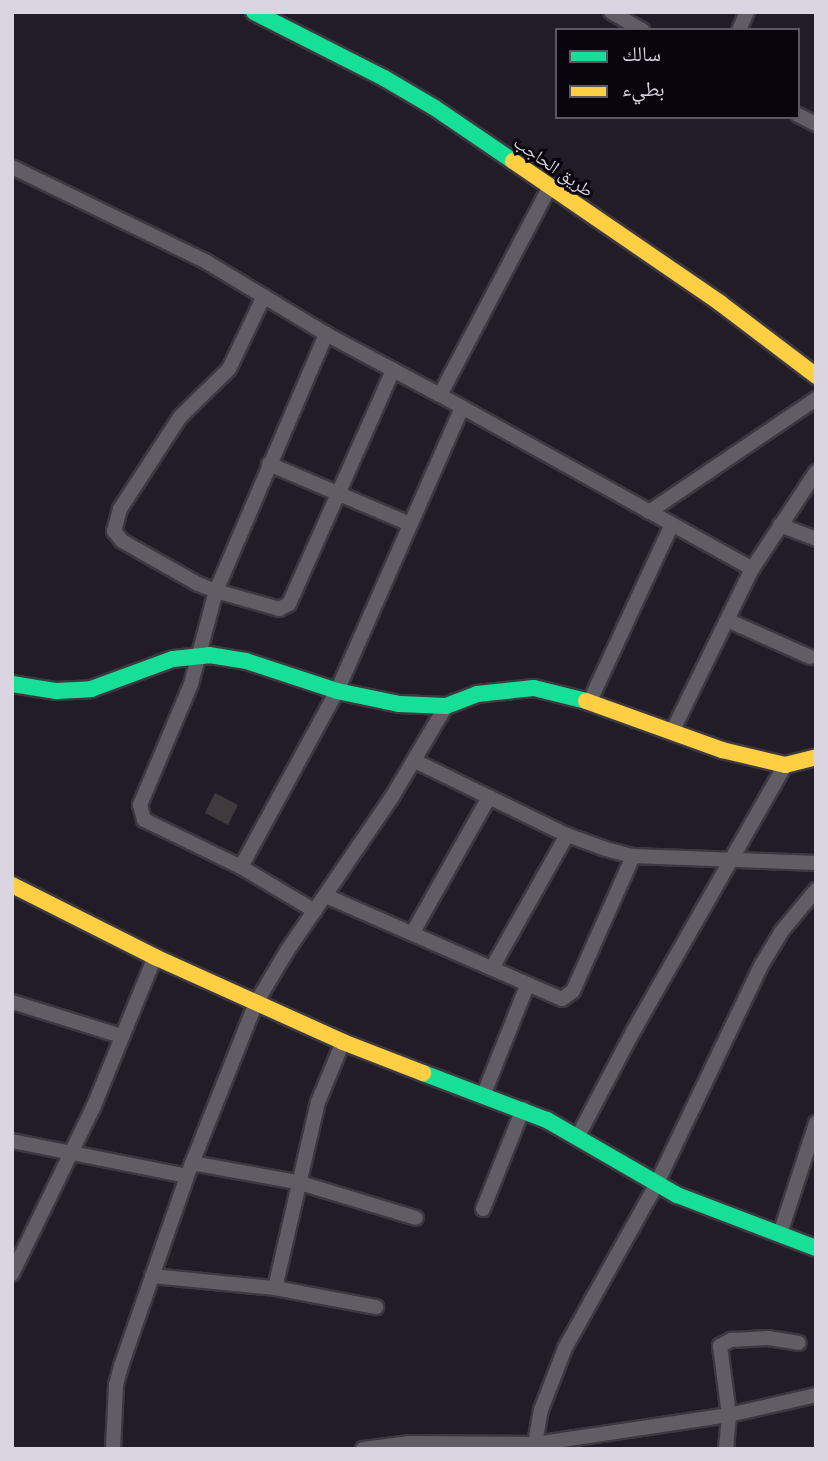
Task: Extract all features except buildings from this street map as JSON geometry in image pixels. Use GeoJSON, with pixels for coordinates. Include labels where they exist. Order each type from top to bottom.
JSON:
{"type":"FeatureCollection","features":[{"type":"Feature","properties":{"kind":"street","name":"طريق الحاجب"},"geometry":{"type":"LineString","coordinates":[[254,12],[384,78],[435,108],[720,303],[816,376]]}},
{"type":"Feature","properties":{"kind":"street"},"geometry":{"type":"LineString","coordinates":[[611,12],[639,28]]}},
{"type":"Feature","properties":{"kind":"street"},"geometry":{"type":"LineString","coordinates":[[740,28],[747,12]]}},
{"type":"Feature","properties":{"kind":"street"},"geometry":{"type":"LineString","coordinates":[[800,116],[816,124]]}},
{"type":"Feature","properties":{"kind":"street"},"geometry":{"type":"LineString","coordinates":[[12,167],[205,261],[326,334],[752,569]]}},
{"type":"Feature","properties":{"kind":"street"},"geometry":{"type":"LineString","coordinates":[[440,395],[550,186]]}},
{"type":"Feature","properties":{"kind":"street"},"geometry":{"type":"LineString","coordinates":[[264,296],[229,369],[180,417],[114,523],[114,531],[122,541],[216,591],[285,608],[393,370]]}},
{"type":"Feature","properties":{"kind":"street"},"geometry":{"type":"LineString","coordinates":[[315,911],[241,867],[150,823],[141,814],[140,805],[191,684],[216,591],[326,334]]}},
{"type":"Feature","properties":{"kind":"street"},"geometry":{"type":"LineString","coordinates":[[649,512],[816,399]]}},
{"type":"Feature","properties":{"kind":"street"},"geometry":{"type":"LineString","coordinates":[[241,867],[337,691],[462,408]]}},
{"type":"Feature","properties":{"kind":"street"},"geometry":{"type":"LineString","coordinates":[[269,464],[410,524]]}},
{"type":"Feature","properties":{"kind":"street"},"geometry":{"type":"LineString","coordinates":[[672,732],[752,569],[816,472]]}},
{"type":"Feature","properties":{"kind":"street"},"geometry":{"type":"LineString","coordinates":[[780,524],[816,539]]}},
{"type":"Feature","properties":{"kind":"street"},"geometry":{"type":"LineString","coordinates":[[589,703],[671,526]]}},
{"type":"Feature","properties":{"kind":"street"},"geometry":{"type":"LineString","coordinates":[[727,620],[810,657]]}},
{"type":"Feature","properties":{"kind":"street"},"geometry":{"type":"LineString","coordinates":[[12,684],[56,691],[91,689],[163,663],[198,655],[246,661],[337,691],[399,705],[446,706],[477,694],[524,688],[563,693],[722,750],[785,765],[816,758]]}},
{"type":"Feature","properties":{"kind":"street"},"geometry":{"type":"LineString","coordinates":[[113,1449],[116,1385],[190,1169],[256,1003],[415,761],[446,706]]}},
{"type":"Feature","properties":{"kind":"street"},"geometry":{"type":"LineString","coordinates":[[415,761],[567,835],[634,856],[816,863]]}},
{"type":"Feature","properties":{"kind":"street"},"geometry":{"type":"LineString","coordinates":[[578,1136],[639,1020],[734,859],[785,765]]}},
{"type":"Feature","properties":{"kind":"street"},"geometry":{"type":"LineString","coordinates":[[413,932],[489,797]]}},
{"type":"Feature","properties":{"kind":"street"},"geometry":{"type":"LineString","coordinates":[[492,968],[567,835]]}},
{"type":"Feature","properties":{"kind":"street"},"geometry":{"type":"LineString","coordinates":[[326,896],[562,999],[569,997],[634,856]]}},
{"type":"Feature","properties":{"kind":"street"},"geometry":{"type":"LineString","coordinates":[[12,885],[155,957],[342,1042],[523,1110],[578,1136],[656,1185],[816,1248]]}},
{"type":"Feature","properties":{"kind":"street"},"geometry":{"type":"LineString","coordinates":[[535,1446],[541,1410],[565,1348],[656,1185],[762,964],[781,932],[816,890]]}},
{"type":"Feature","properties":{"kind":"street"},"geometry":{"type":"LineString","coordinates":[[12,1274],[93,1108],[155,957]]}},
{"type":"Feature","properties":{"kind":"street"},"geometry":{"type":"LineString","coordinates":[[483,1096],[527,986]]}},
{"type":"Feature","properties":{"kind":"street"},"geometry":{"type":"LineString","coordinates":[[12,1002],[121,1036]]}},
{"type":"Feature","properties":{"kind":"street"},"geometry":{"type":"LineString","coordinates":[[275,1288],[297,1182],[318,1102],[342,1042]]}},
{"type":"Feature","properties":{"kind":"street"},"geometry":{"type":"LineString","coordinates":[[483,1209],[523,1110]]}},
{"type":"Feature","properties":{"kind":"street"},"geometry":{"type":"LineString","coordinates":[[780,1234],[816,1123]]}},
{"type":"Feature","properties":{"kind":"street"},"geometry":{"type":"LineString","coordinates":[[12,1141],[69,1154],[297,1182],[416,1218]]}},
{"type":"Feature","properties":{"kind":"street"},"geometry":{"type":"LineString","coordinates":[[152,1276],[275,1288],[376,1307]]}},
{"type":"Feature","properties":{"kind":"street"},"geometry":{"type":"LineString","coordinates":[[726,1449],[729,1415],[720,1346],[731,1340],[768,1338],[799,1343]]}},
{"type":"Feature","properties":{"kind":"street"},"geometry":{"type":"LineString","coordinates":[[363,1449],[410,1443],[535,1446],[729,1415],[816,1395]]}},
{"type":"Feature","properties":{"kind":"traffic: fast"},"geometry":{"type":"LineString","coordinates":[[254,12],[384,78],[435,108],[513,161]]}},
{"type":"Feature","properties":{"kind":"traffic: fast"},"geometry":{"type":"LineString","coordinates":[[12,684],[56,691],[91,689],[173,659],[209,655],[246,661],[337,691],[399,704],[446,706],[477,694],[534,688],[586,701]]}},
{"type":"Feature","properties":{"kind":"traffic: fast"},"geometry":{"type":"LineString","coordinates":[[423,1073],[547,1120],[677,1195],[816,1248]]}},
{"type":"Feature","properties":{"kind":"traffic: slow"},"geometry":{"type":"LineString","coordinates":[[513,161],[720,303],[816,376]]}},
{"type":"Feature","properties":{"kind":"traffic: slow"},"geometry":{"type":"LineString","coordinates":[[586,701],[722,750],[785,765],[816,757]]}},
{"type":"Feature","properties":{"kind":"traffic: slow"},"geometry":{"type":"LineString","coordinates":[[12,885],[155,957],[343,1042],[423,1073]]}}]}
